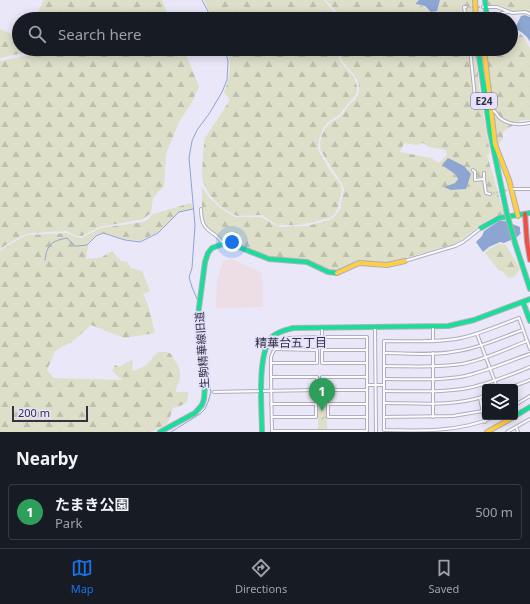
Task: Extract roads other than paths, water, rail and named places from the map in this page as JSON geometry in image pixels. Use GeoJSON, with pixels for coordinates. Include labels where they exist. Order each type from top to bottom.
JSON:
{"type":"FeatureCollection","features":[{"type":"Feature","properties":{"kind":"main road"},"geometry":{"type":"LineString","coordinates":[[476,0],[477,12]]}},
{"type":"Feature","properties":{"kind":"main road"},"geometry":{"type":"LineString","coordinates":[[485,0],[485,12]]}},
{"type":"Feature","properties":{"kind":"main road","name":"E24"},"geometry":{"type":"LineString","coordinates":[[480,56],[493,152],[507,214],[530,289]]}},
{"type":"Feature","properties":{"kind":"main road"},"geometry":{"type":"LineString","coordinates":[[485,56],[495,144],[518,216]]}},
{"type":"Feature","properties":{"kind":"main road"},"geometry":{"type":"LineString","coordinates":[[481,228],[494,219],[528,214],[527,242],[530,260]]}},
{"type":"Feature","properties":{"kind":"main road"},"geometry":{"type":"LineString","coordinates":[[222,244],[236,246],[272,260],[306,262],[328,272],[335,273],[342,272],[360,263],[387,265],[405,261]]}},
{"type":"Feature","properties":{"kind":"main road","name":"生駒精華線旧道"},"geometry":{"type":"LineString","coordinates":[[160,432],[195,413],[202,406],[205,387],[200,354],[198,309],[205,260],[212,248],[222,244]]}},
{"type":"Feature","properties":{"kind":"main road","name":"E24"},"geometry":{"type":"LineString","coordinates":[[526,276],[530,284]]}},
{"type":"Feature","properties":{"kind":"main road"},"geometry":{"type":"LineString","coordinates":[[262,432],[263,356],[265,347],[271,338],[279,332],[290,328],[433,327],[464,323],[527,300],[530,321]]}},
{"type":"Feature","properties":{"kind":"main road"},"geometry":{"type":"LineString","coordinates":[[518,414],[530,407]]}},
{"type":"Feature","properties":{"kind":"main road"},"geometry":{"type":"LineString","coordinates":[[487,432],[509,420]]}},
{"type":"Feature","properties":{"kind":"street"},"geometry":{"type":"LineString","coordinates":[[465,12],[464,7],[466,7]]}},
{"type":"Feature","properties":{"kind":"street"},"geometry":{"type":"LineString","coordinates":[[484,7],[500,7],[509,12]]}},
{"type":"Feature","properties":{"kind":"street"},"geometry":{"type":"LineString","coordinates":[[518,13],[530,14]]}},
{"type":"Feature","properties":{"kind":"street"},"geometry":{"type":"LineString","coordinates":[[471,56],[475,98],[490,96]]}},
{"type":"Feature","properties":{"kind":"street"},"geometry":{"type":"LineString","coordinates":[[491,109],[495,110],[500,118],[506,121],[517,124],[530,123]]}},
{"type":"Feature","properties":{"kind":"street"},"geometry":{"type":"LineString","coordinates":[[473,170],[475,172],[475,180],[484,179]]}},
{"type":"Feature","properties":{"kind":"street"},"geometry":{"type":"LineString","coordinates":[[484,173],[486,193],[490,194]]}},
{"type":"Feature","properties":{"kind":"street"},"geometry":{"type":"LineString","coordinates":[[510,189],[530,189]]}},
{"type":"Feature","properties":{"kind":"street"},"geometry":{"type":"LineString","coordinates":[[201,208],[201,218],[204,225],[220,240],[222,244]]}},
{"type":"Feature","properties":{"kind":"street"},"geometry":{"type":"LineString","coordinates":[[405,261],[455,246],[463,242],[481,228]]}},
{"type":"Feature","properties":{"kind":"street"},"geometry":{"type":"LineString","coordinates":[[489,420],[464,428],[433,431],[384,430],[384,341],[454,340],[477,334],[519,318],[530,347]]}},
{"type":"Feature","properties":{"kind":"street"},"geometry":{"type":"LineString","coordinates":[[433,327],[433,341]]}},
{"type":"Feature","properties":{"kind":"street"},"geometry":{"type":"LineString","coordinates":[[322,328],[322,336]]}},
{"type":"Feature","properties":{"kind":"street"},"geometry":{"type":"LineString","coordinates":[[375,328],[376,432]]}},
{"type":"Feature","properties":{"kind":"street"},"geometry":{"type":"LineString","coordinates":[[384,353],[433,353],[459,351],[523,330]]}},
{"type":"Feature","properties":{"kind":"street"},"geometry":{"type":"LineString","coordinates":[[477,334],[496,384]]}},
{"type":"Feature","properties":{"kind":"street"},"geometry":{"type":"LineString","coordinates":[[322,336],[367,337],[367,431],[272,431],[271,357],[275,349],[280,342],[288,338],[322,336]]}},
{"type":"Feature","properties":{"kind":"street"},"geometry":{"type":"LineString","coordinates":[[384,366],[456,365],[486,357],[527,341]]}},
{"type":"Feature","properties":{"kind":"street"},"geometry":{"type":"LineString","coordinates":[[271,363],[317,363],[317,350],[275,349]]}},
{"type":"Feature","properties":{"kind":"street"},"geometry":{"type":"LineString","coordinates":[[367,350],[322,350],[322,363],[367,364]]}},
{"type":"Feature","properties":{"kind":"street"},"geometry":{"type":"LineString","coordinates":[[433,353],[433,417]]}},
{"type":"Feature","properties":{"kind":"street"},"geometry":{"type":"LineString","coordinates":[[384,379],[464,376],[530,354]]}},
{"type":"Feature","properties":{"kind":"street"},"geometry":{"type":"LineString","coordinates":[[384,391],[433,391],[462,389],[495,380],[530,367]]}},
{"type":"Feature","properties":{"kind":"street"},"geometry":{"type":"LineString","coordinates":[[271,377],[317,377],[318,390]]}},
{"type":"Feature","properties":{"kind":"street"},"geometry":{"type":"LineString","coordinates":[[322,390],[322,377],[367,377]]}},
{"type":"Feature","properties":{"kind":"street"},"geometry":{"type":"LineString","coordinates":[[518,385],[530,380]]}},
{"type":"Feature","properties":{"kind":"street"},"geometry":{"type":"LineString","coordinates":[[367,385],[384,385]]}},
{"type":"Feature","properties":{"kind":"street"},"geometry":{"type":"LineString","coordinates":[[214,392],[271,390],[367,390]]}},
{"type":"Feature","properties":{"kind":"street"},"geometry":{"type":"LineString","coordinates":[[518,403],[530,396]]}},
{"type":"Feature","properties":{"kind":"street"},"geometry":{"type":"LineString","coordinates":[[384,403],[452,403],[480,398],[482,407]]}},
{"type":"Feature","properties":{"kind":"street"},"geometry":{"type":"LineString","coordinates":[[271,404],[316,404],[316,417],[272,417]]}},
{"type":"Feature","properties":{"kind":"street"},"geometry":{"type":"LineString","coordinates":[[367,404],[328,404],[328,417],[367,417]]}},
{"type":"Feature","properties":{"kind":"street"},"geometry":{"type":"LineString","coordinates":[[384,417],[460,416],[482,411]]}},
{"type":"Feature","properties":{"kind":"street"},"geometry":{"type":"LineString","coordinates":[[507,432],[530,418]]}},
{"type":"Feature","properties":{"kind":"street"},"geometry":{"type":"LineString","coordinates":[[516,427],[518,432]]}},
{"type":"Feature","properties":{"kind":"water"},"geometry":{"type":"Polygon","coordinates":[[[419,0],[440,0],[437,11],[431,12],[425,6],[416,4],[419,0]]]}},
{"type":"Feature","properties":{"kind":"water"},"geometry":{"type":"Polygon","coordinates":[[[525,15],[530,17],[530,42],[526,36],[518,30],[518,22],[521,16],[525,15]]]}},
{"type":"Feature","properties":{"kind":"water"},"geometry":{"type":"Polygon","coordinates":[[[448,158],[464,166],[471,174],[466,189],[451,190],[444,187],[455,183],[458,179],[456,175],[442,165],[448,158]]]}},
{"type":"Feature","properties":{"kind":"water"},"geometry":{"type":"Polygon","coordinates":[[[499,221],[505,221],[520,227],[521,233],[517,237],[504,243],[500,242],[489,247],[483,252],[476,242],[482,236],[484,231],[499,221]]]}},
{"type":"Feature","properties":{"kind":"waterway"},"geometry":{"type":"LineString","coordinates":[[202,0],[208,12]]}},
{"type":"Feature","properties":{"kind":"waterway"},"geometry":{"type":"LineString","coordinates":[[197,299],[189,277],[192,268],[195,225],[189,158],[192,141],[197,130],[209,114],[227,80],[227,56]]}},
{"type":"Feature","properties":{"kind":"waterway"},"geometry":{"type":"LineString","coordinates":[[45,260],[47,250],[51,244],[58,240],[67,238],[75,246],[87,245],[96,236],[103,233],[125,240],[140,242],[158,233],[179,212],[193,209]]}},
{"type":"Feature","properties":{"kind":"waterway"},"geometry":{"type":"LineString","coordinates":[[171,432],[200,414],[205,409],[211,392],[204,355],[203,318]]}},
{"type":"Feature","properties":{"kind":"tunnel"},"geometry":{"type":"LineString","coordinates":[[466,7],[483,7]]}},
{"type":"Feature","properties":{"kind":"tunnel"},"geometry":{"type":"LineString","coordinates":[[490,194],[508,190]]}},
{"type":"Feature","properties":{"kind":"place","name":"たまき公園"},"geometry":{"type":"Point","coordinates":[322,411]}},
{"type":"Feature","properties":{"kind":"district","name":"精華台五丁目"},"geometry":{"type":"Point","coordinates":[291,343]}}]}
